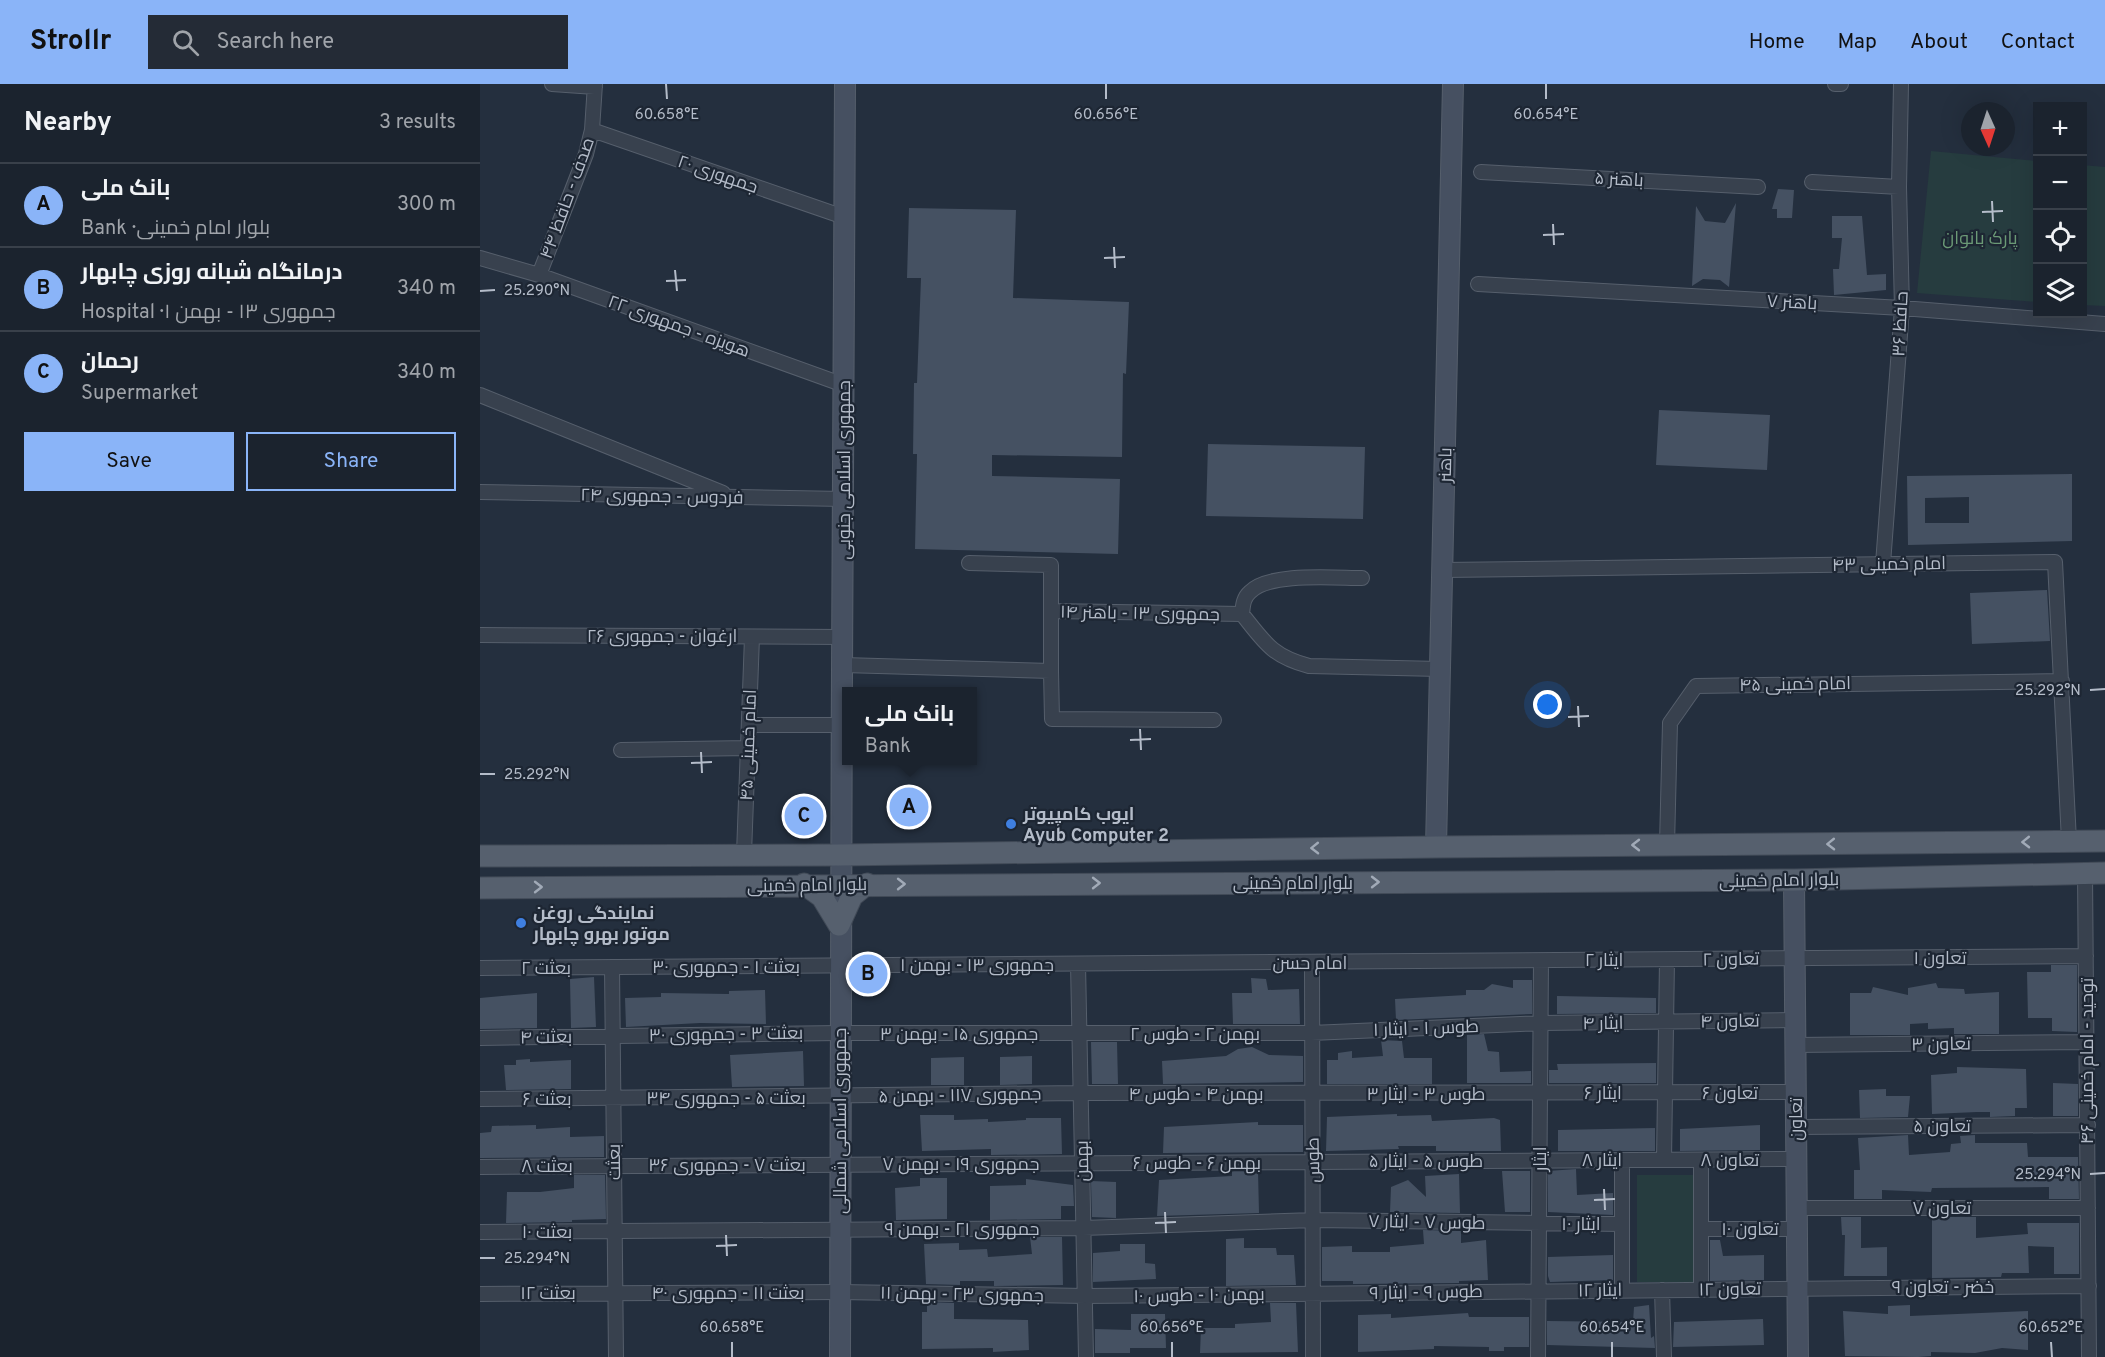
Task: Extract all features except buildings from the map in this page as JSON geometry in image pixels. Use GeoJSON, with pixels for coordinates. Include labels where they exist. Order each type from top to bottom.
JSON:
{"type":"FeatureCollection","features":[{"type":"Feature","properties":{"kind":"main road","name":"بلوار امام خمینی"},"geometry":{"type":"LineString","coordinates":[[480,856],[840,855],[2105,841]]}},
{"type":"Feature","properties":{"kind":"main road","name":"بلوار امام خمینی"},"geometry":{"type":"LineString","coordinates":[[480,888],[839,884],[1794,880],[2095,873]]}},
{"type":"Feature","properties":{"kind":"main road"},"geometry":{"type":"LineString","coordinates":[[839,925],[852,896],[867,884]]}},
{"type":"Feature","properties":{"kind":"main road"},"geometry":{"type":"LineString","coordinates":[[804,885],[822,897],[839,925]]}},
{"type":"Feature","properties":{"kind":"street"},"geometry":{"type":"LineString","coordinates":[[552,84],[595,86]]}},
{"type":"Feature","properties":{"kind":"street","name":"جمهوری اسلامی جنوبی"},"geometry":{"type":"LineString","coordinates":[[843,687],[845,84]]}},
{"type":"Feature","properties":{"kind":"street","name":"باهنر"},"geometry":{"type":"LineString","coordinates":[[1436,847],[1454,84]]}},
{"type":"Feature","properties":{"kind":"street"},"geometry":{"type":"LineString","coordinates":[[1835,84],[1841,84]]}},
{"type":"Feature","properties":{"kind":"street","name":"حافظ ۳۶"},"geometry":{"type":"LineString","coordinates":[[1883,564],[1902,308],[1899,187],[1901,84]]}},
{"type":"Feature","properties":{"kind":"street","name":"صدف - حافظ ۴۴"},"geometry":{"type":"LineString","coordinates":[[539,275],[586,154],[592,130],[595,86]]}},
{"type":"Feature","properties":{"kind":"street","name":"جمهوری ۲۰"},"geometry":{"type":"LineString","coordinates":[[592,130],[844,216]]}},
{"type":"Feature","properties":{"kind":"street","name":"باهنر ۵"},"geometry":{"type":"LineString","coordinates":[[1481,172],[1758,187]]}},
{"type":"Feature","properties":{"kind":"street"},"geometry":{"type":"LineString","coordinates":[[1812,182],[1899,187]]}},
{"type":"Feature","properties":{"kind":"street","name":"هویزه - جمهوری ۲۲"},"geometry":{"type":"LineString","coordinates":[[480,258],[539,275],[844,385]]}},
{"type":"Feature","properties":{"kind":"street","name":"باهنر ۷"},"geometry":{"type":"LineString","coordinates":[[1478,284],[1902,308],[2105,324]]}},
{"type":"Feature","properties":{"kind":"street"},"geometry":{"type":"LineString","coordinates":[[480,395],[732,497]]}},
{"type":"Feature","properties":{"kind":"street","name":"فردوس - جمهوری ۲۴"},"geometry":{"type":"LineString","coordinates":[[480,492],[844,499]]}},
{"type":"Feature","properties":{"kind":"street"},"geometry":{"type":"LineString","coordinates":[[969,562],[1051,565],[1052,611]]}},
{"type":"Feature","properties":{"kind":"street","name":"امام خمینی ۴۳"},"geometry":{"type":"LineString","coordinates":[[1443,570],[2055,562],[2069,841]]}},
{"type":"Feature","properties":{"kind":"street"},"geometry":{"type":"LineString","coordinates":[[1242,614],[1243,601],[1261,584],[1302,579],[1362,578]]}},
{"type":"Feature","properties":{"kind":"street","name":"جمهوری ۱۳ - باهنر ۱۴"},"geometry":{"type":"LineString","coordinates":[[1214,720],[1052,719],[1052,611],[1242,614],[1281,657],[1310,666],[1440,669]]}},
{"type":"Feature","properties":{"kind":"street","name":"ارغوان - جمهوری ۲۶"},"geometry":{"type":"LineString","coordinates":[[480,635],[843,637]]}},
{"type":"Feature","properties":{"kind":"street","name":"امام خمینی ۴۵"},"geometry":{"type":"LineString","coordinates":[[744,854],[752,637]]}},
{"type":"Feature","properties":{"kind":"street"},"geometry":{"type":"LineString","coordinates":[[843,665],[1051,671]]}},
{"type":"Feature","properties":{"kind":"street","name":"امام خمینی ۴۵"},"geometry":{"type":"LineString","coordinates":[[1667,845],[1670,723],[1696,686],[2062,681]]}},
{"type":"Feature","properties":{"kind":"street"},"geometry":{"type":"LineString","coordinates":[[749,724],[842,725]]}},
{"type":"Feature","properties":{"kind":"street"},"geometry":{"type":"LineString","coordinates":[[621,750],[748,748]]}},
{"type":"Feature","properties":{"kind":"street","name":"جمهوری اسلامی جنوبی"},"geometry":{"type":"LineString","coordinates":[[839,884],[842,765]]}},
{"type":"Feature","properties":{"kind":"street","name":"توحید - امام خمینی ۴۶"},"geometry":{"type":"LineString","coordinates":[[2090,1357],[2086,956],[2095,873]]}},
{"type":"Feature","properties":{"kind":"street","name":"تعاون"},"geometry":{"type":"LineString","coordinates":[[1794,880],[1798,1357]]}},
{"type":"Feature","properties":{"kind":"street","name":"جمهوری اسلامی شمالی"},"geometry":{"type":"LineString","coordinates":[[839,884],[840,1357]]}},
{"type":"Feature","properties":{"kind":"street","name":"تعاون ۱"},"geometry":{"type":"LineString","coordinates":[[1794,959],[2086,956]]}},
{"type":"Feature","properties":{"kind":"street","name":"تعاون ۲"},"geometry":{"type":"LineString","coordinates":[[1667,960],[1794,959]]}},
{"type":"Feature","properties":{"kind":"street"},"geometry":{"type":"LineString","coordinates":[[1665,1160],[1667,960]]}},
{"type":"Feature","properties":{"kind":"street","name":"ایثار ۲"},"geometry":{"type":"LineString","coordinates":[[1541,961],[1667,960]]}},
{"type":"Feature","properties":{"kind":"street","name":"امام حسن"},"geometry":{"type":"LineString","coordinates":[[1078,964],[1541,961]]}},
{"type":"Feature","properties":{"kind":"street","name":"ایثار"},"geometry":{"type":"LineString","coordinates":[[1538,1357],[1541,961]]}},
{"type":"Feature","properties":{"kind":"street","name":"طوس"},"geometry":{"type":"LineString","coordinates":[[1312,963],[1313,1357]]}},
{"type":"Feature","properties":{"kind":"street","name":"جمهوری ۱۳ - بهمن ۱"},"geometry":{"type":"LineString","coordinates":[[840,966],[1078,964]]}},
{"type":"Feature","properties":{"kind":"street","name":"بهمن"},"geometry":{"type":"LineString","coordinates":[[1078,964],[1086,1357]]}},
{"type":"Feature","properties":{"kind":"street","name":"بعثت ۱ - جمهوری ۳۰"},"geometry":{"type":"LineString","coordinates":[[612,967],[840,966]]}},
{"type":"Feature","properties":{"kind":"street","name":"بعثت ۲"},"geometry":{"type":"LineString","coordinates":[[480,968],[612,967]]}},
{"type":"Feature","properties":{"kind":"street","name":"بعثت"},"geometry":{"type":"LineString","coordinates":[[612,967],[616,1357]]}},
{"type":"Feature","properties":{"kind":"street","name":"تعاون ۴"},"geometry":{"type":"LineString","coordinates":[[1666,1022],[1795,1020]]}},
{"type":"Feature","properties":{"kind":"street","name":"ایثار ۴"},"geometry":{"type":"LineString","coordinates":[[1541,1023],[1666,1022]]}},
{"type":"Feature","properties":{"kind":"street","name":"طوس ۱ - ایثار ۱"},"geometry":{"type":"LineString","coordinates":[[1311,1033],[1541,1023]]}},
{"type":"Feature","properties":{"kind":"street","name":"جمهوری ۱۵ - بهمن ۳"},"geometry":{"type":"LineString","coordinates":[[840,1033],[1079,1035]]}},
{"type":"Feature","properties":{"kind":"street","name":"بعثت ۳ - جمهوری ۳۰"},"geometry":{"type":"LineString","coordinates":[[612,1036],[840,1033]]}},
{"type":"Feature","properties":{"kind":"street","name":"بهمن ۲ - طوس ۲"},"geometry":{"type":"LineString","coordinates":[[1079,1035],[1311,1033]]}},
{"type":"Feature","properties":{"kind":"street","name":"بعثت ۴"},"geometry":{"type":"LineString","coordinates":[[480,1038],[612,1036]]}},
{"type":"Feature","properties":{"kind":"street","name":"تعاون ۳"},"geometry":{"type":"LineString","coordinates":[[1795,1046],[2087,1042]]}},
{"type":"Feature","properties":{"kind":"street","name":"تعاون ۶"},"geometry":{"type":"LineString","coordinates":[[1665,1093],[1796,1092]]}},
{"type":"Feature","properties":{"kind":"street","name":"جمهوری ۱۱۷ - بهمن ۵"},"geometry":{"type":"LineString","coordinates":[[840,1097],[1080,1093]]}},
{"type":"Feature","properties":{"kind":"street","name":"بهمن ۴ - طوس ۴"},"geometry":{"type":"LineString","coordinates":[[1080,1093],[1311,1095]]}},
{"type":"Feature","properties":{"kind":"street","name":"ایثار ۶"},"geometry":{"type":"LineString","coordinates":[[1540,1094],[1665,1093]]}},
{"type":"Feature","properties":{"kind":"street","name":"طوس ۳ - ایثار ۳"},"geometry":{"type":"LineString","coordinates":[[1311,1095],[1540,1094]]}},
{"type":"Feature","properties":{"kind":"street","name":"بعثت ۵ - جمهوری ۳۴"},"geometry":{"type":"LineString","coordinates":[[613,1098],[840,1097]]}},
{"type":"Feature","properties":{"kind":"street","name":"بعثت ۶"},"geometry":{"type":"LineString","coordinates":[[480,1099],[613,1098]]}},
{"type":"Feature","properties":{"kind":"street","name":"تعاون ۵"},"geometry":{"type":"LineString","coordinates":[[1796,1127],[2088,1125]]}},
{"type":"Feature","properties":{"kind":"street","name":"تعاون ۸"},"geometry":{"type":"LineString","coordinates":[[1665,1160],[1796,1159]]}},
{"type":"Feature","properties":{"kind":"street"},"geometry":{"type":"LineString","coordinates":[[1622,1160],[1622,1290]]}},
{"type":"Feature","properties":{"kind":"street","name":"ایثار ۸"},"geometry":{"type":"LineString","coordinates":[[1540,1161],[1665,1160]]}},
{"type":"Feature","properties":{"kind":"street"},"geometry":{"type":"LineString","coordinates":[[1701,1160],[1701,1289]]}},
{"type":"Feature","properties":{"kind":"street","name":"طوس ۵ - ایثار ۵"},"geometry":{"type":"LineString","coordinates":[[1313,1162],[1540,1161]]}},
{"type":"Feature","properties":{"kind":"street","name":"بهمن ۶ - طوس ۶"},"geometry":{"type":"LineString","coordinates":[[1082,1163],[1313,1162]]}},
{"type":"Feature","properties":{"kind":"street","name":"جمهوری ۱۹ - بهمن ۷"},"geometry":{"type":"LineString","coordinates":[[840,1164],[1082,1163]]}},
{"type":"Feature","properties":{"kind":"street","name":"بعثت ۷ - جمهوری ۳۶"},"geometry":{"type":"LineString","coordinates":[[614,1166],[840,1164]]}},
{"type":"Feature","properties":{"kind":"street","name":"بعثت ۸"},"geometry":{"type":"LineString","coordinates":[[480,1167],[614,1166]]}},
{"type":"Feature","properties":{"kind":"street","name":"تعاون ۷"},"geometry":{"type":"LineString","coordinates":[[1797,1209],[2088,1208]]}},
{"type":"Feature","properties":{"kind":"street","name":"طوس ۷ - ایثار ۷"},"geometry":{"type":"LineString","coordinates":[[1083,1228],[1314,1220],[1539,1224]]}},
{"type":"Feature","properties":{"kind":"street","name":"ایثار ۱۰"},"geometry":{"type":"LineString","coordinates":[[1539,1224],[1622,1224]]}},
{"type":"Feature","properties":{"kind":"street","name":"جمهوری ۲۱ - بهمن ۹"},"geometry":{"type":"LineString","coordinates":[[615,1231],[1083,1228]]}},
{"type":"Feature","properties":{"kind":"street","name":"تعاون ۱۰"},"geometry":{"type":"LineString","coordinates":[[1702,1229],[1797,1229]]}},
{"type":"Feature","properties":{"kind":"street","name":"بعثت ۱۰"},"geometry":{"type":"LineString","coordinates":[[480,1232],[615,1231]]}},
{"type":"Feature","properties":{"kind":"street","name":"خضر - تعاون ۹"},"geometry":{"type":"LineString","coordinates":[[1797,1288],[2089,1286]]}},
{"type":"Feature","properties":{"kind":"street","name":"تعاون ۱۲"},"geometry":{"type":"LineString","coordinates":[[1662,1290],[1797,1288]]}},
{"type":"Feature","properties":{"kind":"street"},"geometry":{"type":"LineString","coordinates":[[1662,1290],[1664,1357]]}},
{"type":"Feature","properties":{"kind":"street","name":"ایثار ۱۲"},"geometry":{"type":"LineString","coordinates":[[1539,1291],[1662,1290]]}},
{"type":"Feature","properties":{"kind":"street","name":"طوس ۹ - ایثار ۹"},"geometry":{"type":"LineString","coordinates":[[1314,1294],[1539,1291]]}},
{"type":"Feature","properties":{"kind":"street","name":"جمهوری ۲۳ - بهمن ۱۱"},"geometry":{"type":"LineString","coordinates":[[840,1292],[1084,1296]]}},
{"type":"Feature","properties":{"kind":"street","name":"بعثت ۱۱ - جمهوری ۴۰"},"geometry":{"type":"LineString","coordinates":[[615,1293],[840,1292]]}},
{"type":"Feature","properties":{"kind":"street","name":"بعثت ۱۲"},"geometry":{"type":"LineString","coordinates":[[480,1294],[615,1293]]}},
{"type":"Feature","properties":{"kind":"street","name":"بهمن ۱۰ - طوس ۱۰"},"geometry":{"type":"LineString","coordinates":[[1084,1296],[1314,1294]]}},
{"type":"Feature","properties":{"kind":"green space","name":"پارک بانوان"},"geometry":{"type":"Polygon","coordinates":[[[1931,151],[1961,154],[1961,156],[2033,161],[2033,302],[1917,293],[1931,151]]]}},
{"type":"Feature","properties":{"kind":"green space"},"geometry":{"type":"Polygon","coordinates":[[[2087,165],[2105,167],[2105,306],[2087,305],[2087,165]]]}},
{"type":"Feature","properties":{"kind":"green space"},"geometry":{"type":"Polygon","coordinates":[[[1637,1175],[1694,1175],[1694,1282],[1637,1282],[1637,1175]]]}},
{"type":"Feature","properties":{"kind":"place","name":"بانک ملی"},"geometry":{"type":"Point","coordinates":[909,807]}},
{"type":"Feature","properties":{"kind":"place","name":"رحمان"},"geometry":{"type":"Point","coordinates":[804,816]}},
{"type":"Feature","properties":{"kind":"place","name":"ایوب کامپیوتر Ayub Computer 2"},"geometry":{"type":"Point","coordinates":[1011,824]}},
{"type":"Feature","properties":{"kind":"place","name":"نمایندگی روغن موتور بهرو چابهار"},"geometry":{"type":"Point","coordinates":[521,923]}},
{"type":"Feature","properties":{"kind":"place","name":"درمانگاه شبانه روزی چابهار"},"geometry":{"type":"Point","coordinates":[868,974]}}]}
